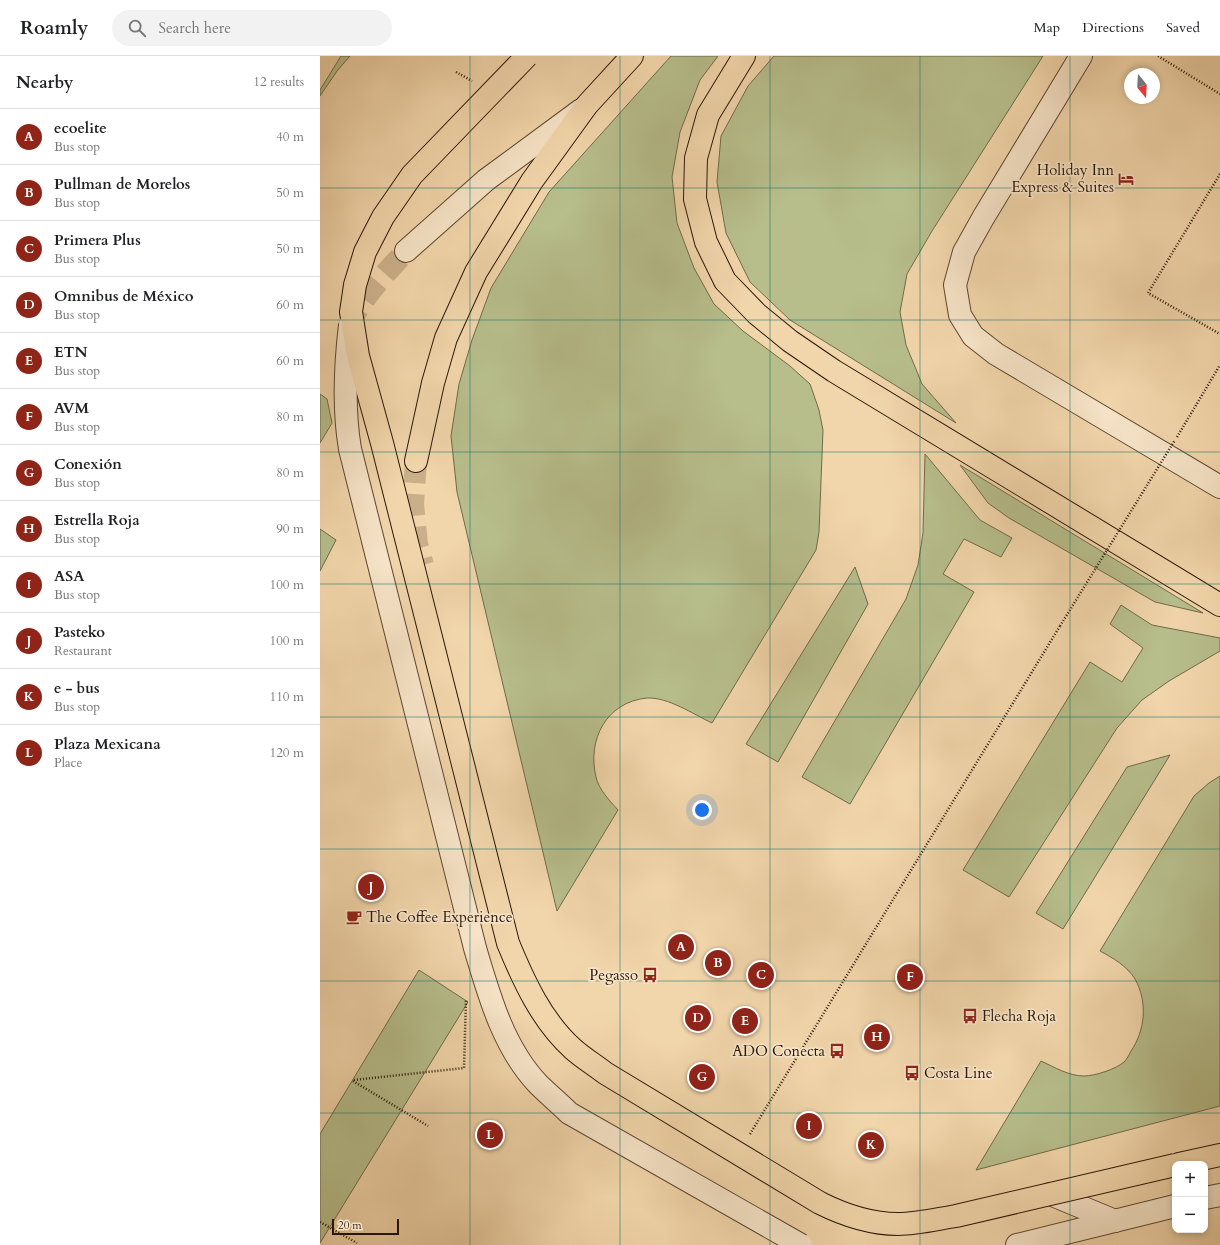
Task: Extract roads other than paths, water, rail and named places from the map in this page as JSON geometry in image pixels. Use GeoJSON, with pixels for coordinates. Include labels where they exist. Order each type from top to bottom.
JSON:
{"type":"FeatureCollection","features":[{"type":"Feature","properties":{"kind":"main road"},"geometry":{"type":"LineString","coordinates":[[526,56],[412,175],[383,217],[365,252],[355,285],[352,312],[358,356],[384,450],[508,944],[523,979],[555,1030],[574,1050],[605,1073],[820,1203],[842,1214],[875,1222],[898,1224],[926,1221],[956,1216],[1172,1166]]}},
{"type":"Feature","properties":{"kind":"main road"},"geometry":{"type":"LineString","coordinates":[[416,461],[433,383],[446,338],[476,272],[532,181],[587,105],[632,56]]}},
{"type":"Feature","properties":{"kind":"main road"},"geometry":{"type":"LineString","coordinates":[[744,56],[708,115],[696,158],[696,199],[706,242],[724,280],[757,314],[790,341],[834,371],[1220,605]]}},
{"type":"Feature","properties":{"kind":"main road"},"geometry":{"type":"LineString","coordinates":[[1193,1161],[1220,1155]]}},
{"type":"Feature","properties":{"kind":"street"},"geometry":{"type":"LineString","coordinates":[[1082,56],[982,218],[964,252],[955,285],[960,315],[973,336],[996,354],[1220,487]]}},
{"type":"Feature","properties":{"kind":"street"},"geometry":{"type":"LineString","coordinates":[[406,251],[486,180],[587,105]]}},
{"type":"Feature","properties":{"kind":"street"},"geometry":{"type":"LineString","coordinates":[[352,312],[346,363],[345,399],[346,429],[350,450],[475,948],[487,990],[510,1043],[516,1055],[537,1083],[570,1113],[801,1245]]}},
{"type":"Feature","properties":{"kind":"street"},"geometry":{"type":"LineString","coordinates":[[1050,1194],[1115,1221]]}},
{"type":"Feature","properties":{"kind":"street"},"geometry":{"type":"LineString","coordinates":[[1017,1245],[1172,1207]]}},
{"type":"Feature","properties":{"kind":"tunnel"},"geometry":{"type":"LineString","coordinates":[[348,328],[366,297],[406,251]]}},
{"type":"Feature","properties":{"kind":"tunnel"},"geometry":{"type":"LineString","coordinates":[[416,461],[413,504],[417,544],[423,565]]}},
{"type":"Feature","properties":{"kind":"place","name":"Holiday Inn Express & Suites"},"geometry":{"type":"Point","coordinates":[1126,179]}},
{"type":"Feature","properties":{"kind":"place","name":"Pasteko"},"geometry":{"type":"Point","coordinates":[371,887]}},
{"type":"Feature","properties":{"kind":"place","name":"The Coffee Experience"},"geometry":{"type":"Point","coordinates":[354,917]}},
{"type":"Feature","properties":{"kind":"place","name":"ecoelite"},"geometry":{"type":"Point","coordinates":[681,947]}},
{"type":"Feature","properties":{"kind":"place","name":"Pullman de Morelos"},"geometry":{"type":"Point","coordinates":[718,963]}},
{"type":"Feature","properties":{"kind":"place","name":"Pegasso"},"geometry":{"type":"Point","coordinates":[650,975]}},
{"type":"Feature","properties":{"kind":"place","name":"Primera Plus"},"geometry":{"type":"Point","coordinates":[761,975]}},
{"type":"Feature","properties":{"kind":"place","name":"AVM"},"geometry":{"type":"Point","coordinates":[910,977]}},
{"type":"Feature","properties":{"kind":"place","name":"Flecha Roja"},"geometry":{"type":"Point","coordinates":[970,1016]}},
{"type":"Feature","properties":{"kind":"place","name":"Omnibus de México"},"geometry":{"type":"Point","coordinates":[698,1018]}},
{"type":"Feature","properties":{"kind":"place","name":"ETN"},"geometry":{"type":"Point","coordinates":[745,1021]}},
{"type":"Feature","properties":{"kind":"place","name":"Estrella Roja"},"geometry":{"type":"Point","coordinates":[877,1037]}},
{"type":"Feature","properties":{"kind":"place","name":"ADO Conecta"},"geometry":{"type":"Point","coordinates":[837,1051]}},
{"type":"Feature","properties":{"kind":"place","name":"Costa Line"},"geometry":{"type":"Point","coordinates":[912,1073]}},
{"type":"Feature","properties":{"kind":"place","name":"Conexión"},"geometry":{"type":"Point","coordinates":[702,1077]}},
{"type":"Feature","properties":{"kind":"place","name":"ASA"},"geometry":{"type":"Point","coordinates":[809,1126]}},
{"type":"Feature","properties":{"kind":"place","name":"Plaza Mexicana"},"geometry":{"type":"Point","coordinates":[490,1135]}},
{"type":"Feature","properties":{"kind":"place","name":"e - bus"},"geometry":{"type":"Point","coordinates":[871,1145]}}]}
